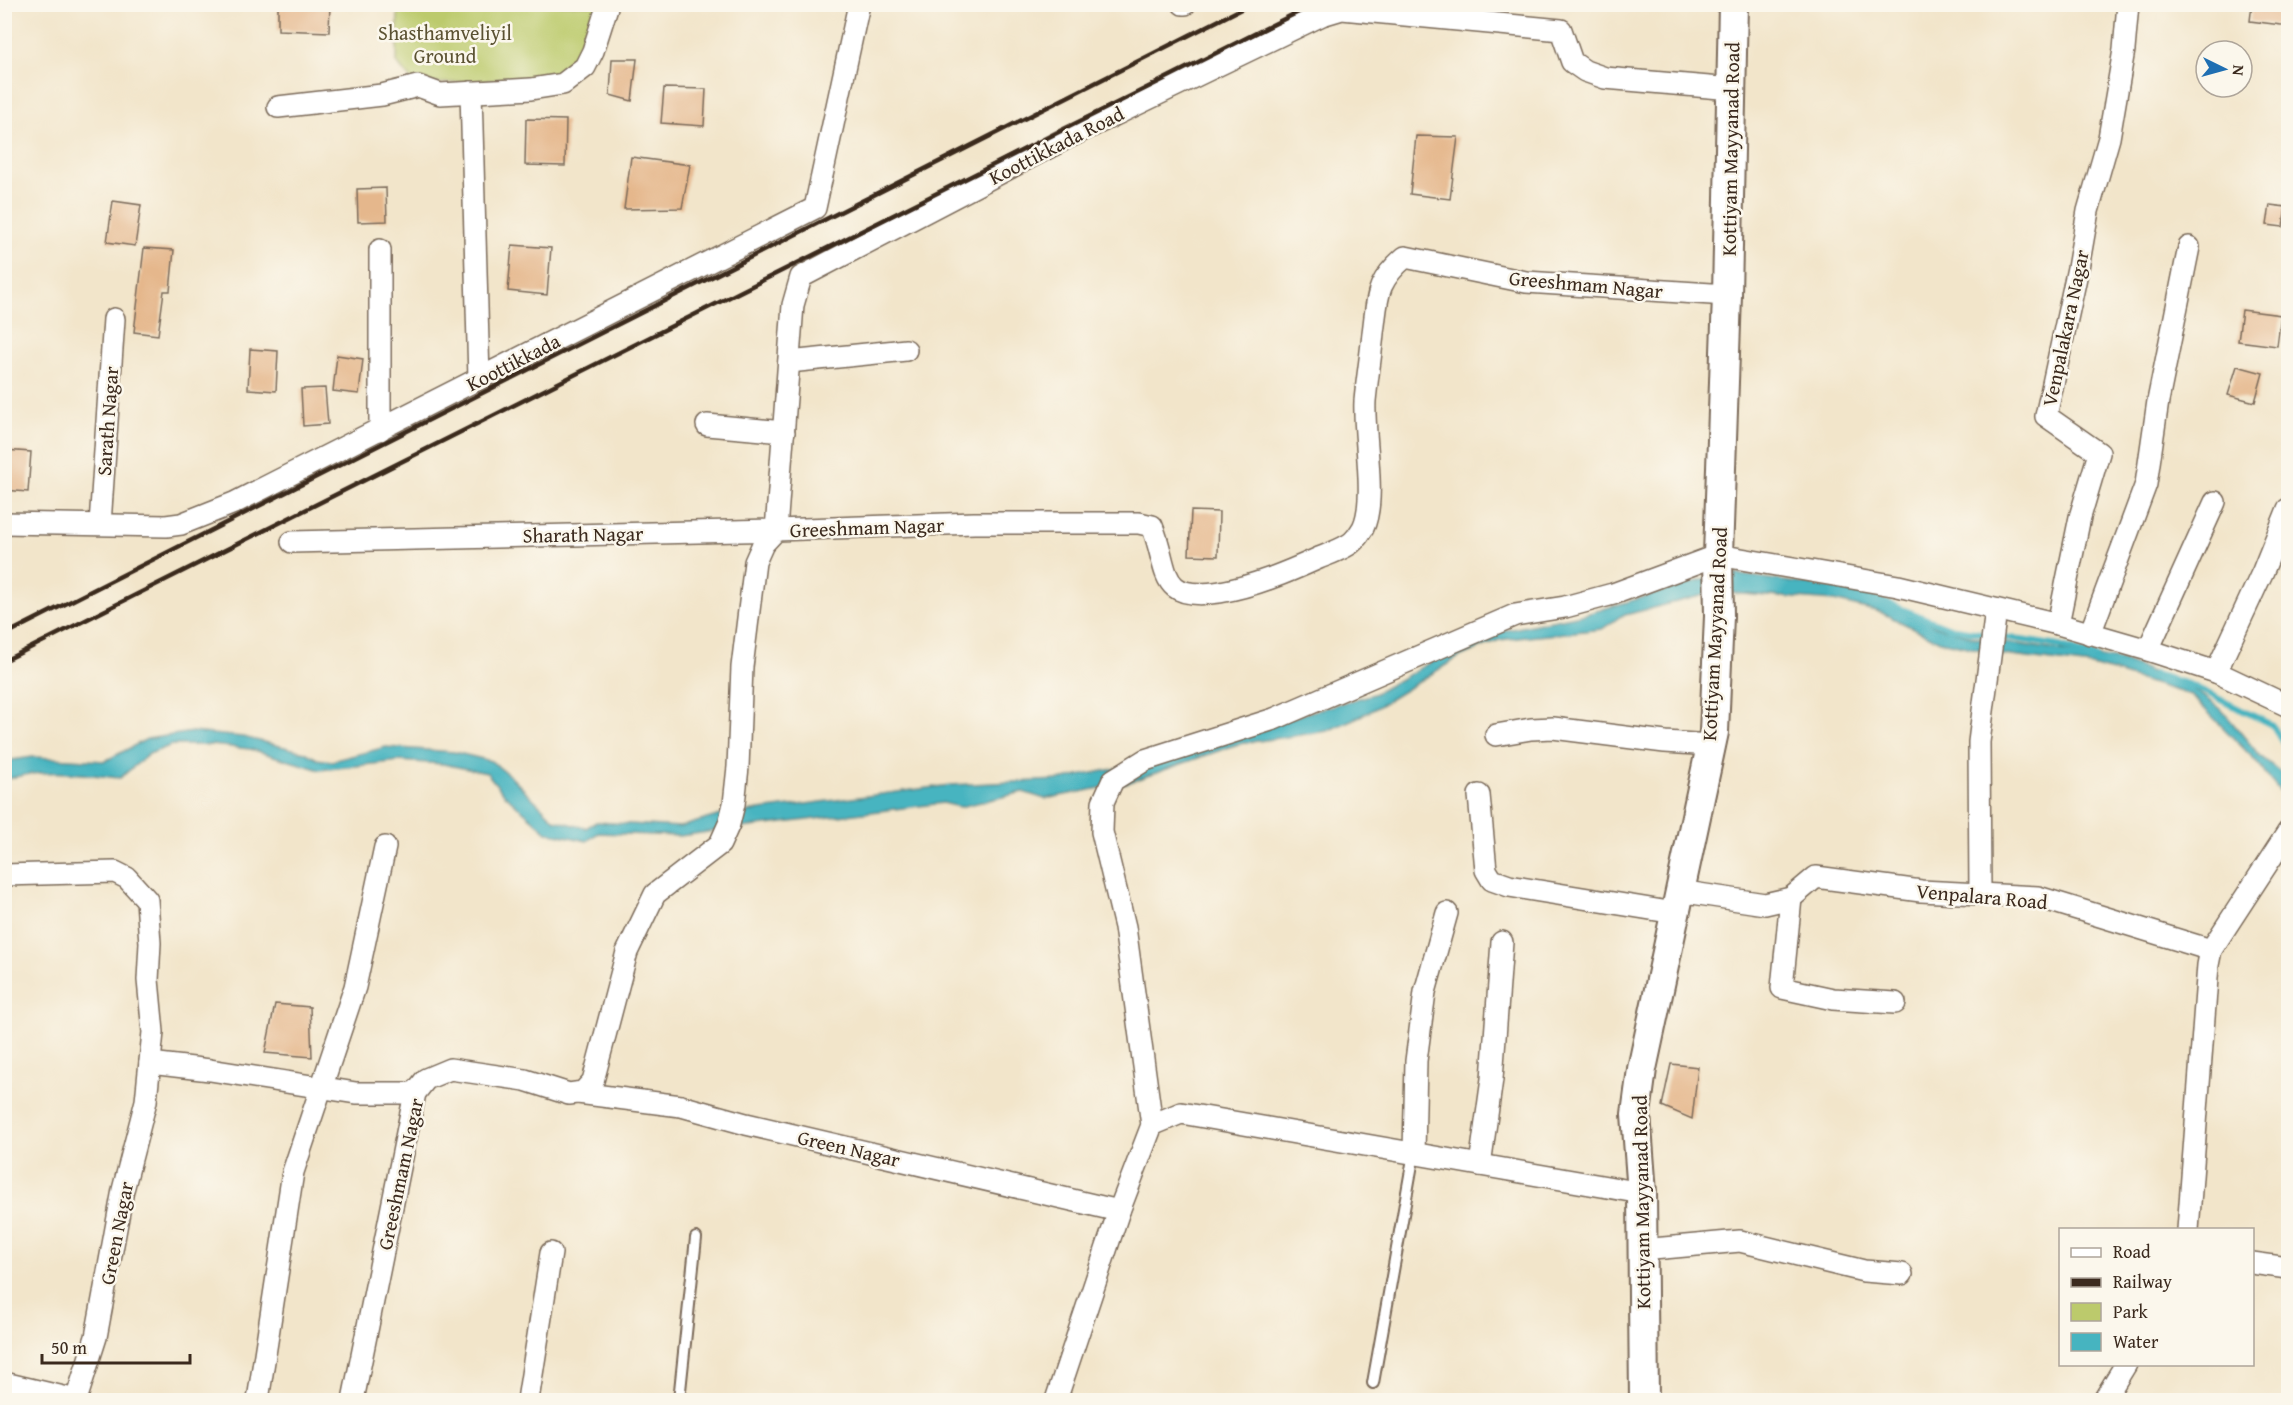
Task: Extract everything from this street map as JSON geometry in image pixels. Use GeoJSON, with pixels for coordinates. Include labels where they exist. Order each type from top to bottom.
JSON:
{"type":"FeatureCollection","features":[{"type":"Feature","properties":{"kind":"main road","name":"Kottiyam Mayyanad Road"},"geometry":{"type":"LineString","coordinates":[[1644,1401],[1642,1193],[1636,1114],[1642,1069],[1714,732],[1719,616],[1718,555],[1727,295],[1733,4]]}},
{"type":"Feature","properties":{"kind":"street"},"geometry":{"type":"LineString","coordinates":[[278,107],[382,95],[418,86],[440,94],[531,89],[563,84],[585,67],[593,51],[608,4]]}},
{"type":"Feature","properties":{"kind":"street","name":"Koottikkada"},"geometry":{"type":"LineString","coordinates":[[4,523],[173,526],[182,524],[234,503],[815,208],[859,4]]}},
{"type":"Feature","properties":{"kind":"street","name":"Venpalakara Nagar"},"geometry":{"type":"LineString","coordinates":[[2058,624],[2080,517],[2099,453],[2046,416],[2079,268],[2088,211],[2109,138],[2128,4]]}},
{"type":"Feature","properties":{"kind":"street","name":"Koottikkada Road"},"geometry":{"type":"LineString","coordinates":[[789,362],[793,305],[801,277],[1063,140],[1322,15],[1342,9],[1561,30],[1572,62],[1605,78],[1732,89]]}},
{"type":"Feature","properties":{"kind":"street"},"geometry":{"type":"LineString","coordinates":[[471,92],[479,379]]}},
{"type":"Feature","properties":{"kind":"street"},"geometry":{"type":"LineString","coordinates":[[2090,634],[2146,484],[2158,401],[2189,247]]}},
{"type":"Feature","properties":{"kind":"street"},"geometry":{"type":"LineString","coordinates":[[380,250],[380,430]]}},
{"type":"Feature","properties":{"kind":"street","name":"Greeshmam Nagar"},"geometry":{"type":"LineString","coordinates":[[353,1401],[415,1093],[426,1079],[450,1069],[525,1080],[569,1094],[583,1092],[593,1081],[627,952],[655,894],[720,844],[729,824],[734,804],[738,767],[742,667],[754,562],[763,544],[776,530],[974,523],[1139,523],[1152,526],[1158,540],[1166,575],[1178,591],[1202,595],[1226,591],[1289,571],[1350,544],[1362,529],[1370,509],[1365,402],[1379,288],[1389,271],[1405,257],[1526,282],[1727,295]]}},
{"type":"Feature","properties":{"kind":"street","name":"Sarath Nagar"},"geometry":{"type":"LineString","coordinates":[[100,524],[114,319]]}},
{"type":"Feature","properties":{"kind":"street"},"geometry":{"type":"LineString","coordinates":[[776,530],[789,362],[906,351]]}},
{"type":"Feature","properties":{"kind":"street"},"geometry":{"type":"LineString","coordinates":[[707,425],[784,432]]}},
{"type":"Feature","properties":{"kind":"street"},"geometry":{"type":"LineString","coordinates":[[2148,650],[2215,502]]}},
{"type":"Feature","properties":{"kind":"street"},"geometry":{"type":"LineString","coordinates":[[2216,672],[2263,571],[2289,508]]}},
{"type":"Feature","properties":{"kind":"street","name":"Sharath Nagar"},"geometry":{"type":"LineString","coordinates":[[292,542],[776,530]]}},
{"type":"Feature","properties":{"kind":"street"},"geometry":{"type":"LineString","coordinates":[[1056,1401],[1119,1211],[1152,1125],[1125,927],[1102,832],[1103,802],[1113,780],[1145,760],[1274,719],[1515,615],[1565,607],[1613,594],[1718,555],[1899,586],[1996,615],[2058,624],[2216,672],[2289,706]]}},
{"type":"Feature","properties":{"kind":"street"},"geometry":{"type":"LineString","coordinates":[[1980,893],[1979,742],[1996,615]]}},
{"type":"Feature","properties":{"kind":"street"},"geometry":{"type":"LineString","coordinates":[[1496,735],[1553,728],[1665,742],[1711,745]]}},
{"type":"Feature","properties":{"kind":"street","name":"Venpalara Road"},"geometry":{"type":"LineString","coordinates":[[1479,795],[1486,870],[1492,880],[1509,886],[1677,902],[1765,904],[1791,898],[1816,877],[1921,891],[2038,897],[2211,950]]}},
{"type":"Feature","properties":{"kind":"street"},"geometry":{"type":"LineString","coordinates":[[2188,1228],[2211,950],[2289,832]]}},
{"type":"Feature","properties":{"kind":"street"},"geometry":{"type":"LineString","coordinates":[[258,1401],[293,1172],[355,987],[385,847]]}},
{"type":"Feature","properties":{"kind":"street","name":"Green Nagar"},"geometry":{"type":"LineString","coordinates":[[4,875],[115,872],[127,878],[147,900],[150,943],[148,980],[153,1032],[146,1101],[123,1190],[96,1337],[76,1400]]}},
{"type":"Feature","properties":{"kind":"street"},"geometry":{"type":"LineString","coordinates":[[1791,898],[1782,988],[1833,999],[1895,1003]]}},
{"type":"Feature","properties":{"kind":"street"},"geometry":{"type":"LineString","coordinates":[[1414,1153],[1416,1061],[1425,992],[1447,914]]}},
{"type":"Feature","properties":{"kind":"street"},"geometry":{"type":"LineString","coordinates":[[1480,1165],[1492,1079],[1502,942]]}},
{"type":"Feature","properties":{"kind":"street"},"geometry":{"type":"LineString","coordinates":[[150,1063],[356,1093],[415,1093]]}},
{"type":"Feature","properties":{"kind":"street","name":"Green Nagar"},"geometry":{"type":"LineString","coordinates":[[578,1093],[681,1106],[746,1124],[1119,1211]]}},
{"type":"Feature","properties":{"kind":"street"},"geometry":{"type":"LineString","coordinates":[[1152,1125],[1180,1113],[1642,1193]]}},
{"type":"Feature","properties":{"kind":"street"},"geometry":{"type":"LineString","coordinates":[[1642,1250],[1740,1241],[1864,1271],[1902,1274]]}},
{"type":"Feature","properties":{"kind":"street"},"geometry":{"type":"LineString","coordinates":[[528,1401],[551,1253]]}},
{"type":"Feature","properties":{"kind":"street"},"geometry":{"type":"LineString","coordinates":[[2254,1263],[2289,1268]]}},
{"type":"Feature","properties":{"kind":"street"},"geometry":{"type":"LineString","coordinates":[[2104,1401],[2125,1366]]}},
{"type":"Feature","properties":{"kind":"street"},"geometry":{"type":"LineString","coordinates":[[4,1383],[76,1400]]}},
{"type":"Feature","properties":{"kind":"lane"},"geometry":{"type":"LineString","coordinates":[[1373,1383],[1414,1153]]}},
{"type":"Feature","properties":{"kind":"lane"},"geometry":{"type":"LineString","coordinates":[[679,1401],[696,1238]]}},
{"type":"Feature","properties":{"kind":"green space","name":"Shasthamveliyil Ground"},"geometry":{"type":"Polygon","coordinates":[[[398,5],[600,5],[575,58],[564,72],[529,83],[515,79],[430,84],[412,81],[397,63],[398,5]]]}},
{"type":"Feature","properties":{"kind":"water"},"geometry":{"type":"Polygon","coordinates":[[[1728,573],[1856,591],[1916,614],[1935,626],[1978,638],[2121,660],[2190,687],[2221,709],[2260,756],[2288,778],[2288,801],[2253,758],[2191,695],[2092,666],[2004,655],[1940,641],[1880,612],[1834,601],[1731,593],[1728,573]]]}},
{"type":"Feature","properties":{"kind":"water"},"geometry":{"type":"Polygon","coordinates":[[[1712,577],[1712,593],[1621,616],[1602,629],[1499,640],[1459,657],[1371,711],[1327,731],[1238,744],[1130,782],[1045,799],[1023,792],[960,807],[943,803],[734,829],[737,813],[950,785],[1059,780],[1157,760],[1374,694],[1477,636],[1586,614],[1712,577]]]}},
{"type":"Feature","properties":{"kind":"water"},"geometry":{"type":"Polygon","coordinates":[[[192,732],[243,737],[305,752],[317,759],[332,761],[386,747],[454,752],[491,761],[510,776],[555,820],[586,828],[596,822],[680,827],[724,814],[721,830],[680,836],[598,833],[587,841],[547,832],[504,794],[487,773],[443,764],[399,761],[320,770],[250,749],[211,745],[172,745],[149,754],[120,778],[77,773],[48,773],[5,780],[5,761],[33,757],[105,761],[147,739],[192,732]]]}},
{"type":"Feature","properties":{"kind":"building"},"geometry":{"type":"Polygon","coordinates":[[[278,4],[330,4],[329,32],[278,30],[278,4]]]}},
{"type":"Feature","properties":{"kind":"building"},"geometry":{"type":"Polygon","coordinates":[[[2252,4],[2289,4],[2289,26],[2250,21],[2252,4]]]}},
{"type":"Feature","properties":{"kind":"building"},"geometry":{"type":"Polygon","coordinates":[[[612,59],[637,59],[632,101],[610,95],[612,59]]]}},
{"type":"Feature","properties":{"kind":"building"},"geometry":{"type":"Polygon","coordinates":[[[664,88],[706,89],[704,126],[661,123],[664,88]]]}},
{"type":"Feature","properties":{"kind":"building"},"geometry":{"type":"Polygon","coordinates":[[[526,119],[566,120],[565,166],[525,165],[526,119]]]}},
{"type":"Feature","properties":{"kind":"building"},"geometry":{"type":"Polygon","coordinates":[[[1416,136],[1458,137],[1450,199],[1410,194],[1416,136]]]}},
{"type":"Feature","properties":{"kind":"building"},"geometry":{"type":"Polygon","coordinates":[[[631,157],[690,165],[682,208],[624,209],[631,157]]]}},
{"type":"Feature","properties":{"kind":"building"},"geometry":{"type":"Polygon","coordinates":[[[386,188],[387,221],[358,222],[357,189],[386,188]]]}},
{"type":"Feature","properties":{"kind":"building"},"geometry":{"type":"Polygon","coordinates":[[[113,201],[141,205],[135,246],[107,242],[113,201]]]}},
{"type":"Feature","properties":{"kind":"building"},"geometry":{"type":"Polygon","coordinates":[[[2270,205],[2286,207],[2283,227],[2267,225],[2270,205]]]}},
{"type":"Feature","properties":{"kind":"building"},"geometry":{"type":"Polygon","coordinates":[[[512,245],[551,248],[547,295],[508,291],[512,245]]]}},
{"type":"Feature","properties":{"kind":"building"},"geometry":{"type":"Polygon","coordinates":[[[144,248],[174,250],[170,291],[164,291],[158,335],[134,332],[144,248]]]}},
{"type":"Feature","properties":{"kind":"building"},"geometry":{"type":"Polygon","coordinates":[[[2242,310],[2281,315],[2277,346],[2238,341],[2242,310]]]}},
{"type":"Feature","properties":{"kind":"building"},"geometry":{"type":"Polygon","coordinates":[[[250,349],[278,351],[276,391],[248,389],[250,349]]]}},
{"type":"Feature","properties":{"kind":"building"},"geometry":{"type":"Polygon","coordinates":[[[337,355],[363,359],[359,394],[333,391],[337,355]]]}},
{"type":"Feature","properties":{"kind":"building"},"geometry":{"type":"Polygon","coordinates":[[[2237,366],[2263,373],[2255,402],[2228,395],[2237,366]]]}},
{"type":"Feature","properties":{"kind":"building"},"geometry":{"type":"Polygon","coordinates":[[[325,388],[328,424],[303,426],[301,389],[325,388]]]}},
{"type":"Feature","properties":{"kind":"building"},"geometry":{"type":"Polygon","coordinates":[[[4,450],[31,452],[28,492],[4,490],[4,450]]]}},
{"type":"Feature","properties":{"kind":"building"},"geometry":{"type":"Polygon","coordinates":[[[1191,511],[1219,512],[1218,556],[1189,555],[1191,511]]]}},
{"type":"Feature","properties":{"kind":"building"},"geometry":{"type":"Polygon","coordinates":[[[275,1004],[310,1007],[312,1057],[265,1053],[275,1004]]]}},
{"type":"Feature","properties":{"kind":"building"},"geometry":{"type":"Polygon","coordinates":[[[1671,1064],[1698,1067],[1692,1119],[1662,1106],[1671,1064]]]}},
{"type":"Feature","properties":{"kind":"waterway"},"geometry":{"type":"LineString","coordinates":[[1844,586],[1950,628],[2059,646],[2096,657]]}},
{"type":"Feature","properties":{"kind":"waterway"},"geometry":{"type":"LineString","coordinates":[[2154,674],[2191,685],[2272,725],[2288,750]]}},
{"type":"Feature","properties":{"kind":"railway"},"geometry":{"type":"LineString","coordinates":[[4,635],[1251,4]]}},
{"type":"Feature","properties":{"kind":"railway"},"geometry":{"type":"LineString","coordinates":[[4,661],[1314,4]]}}]}
